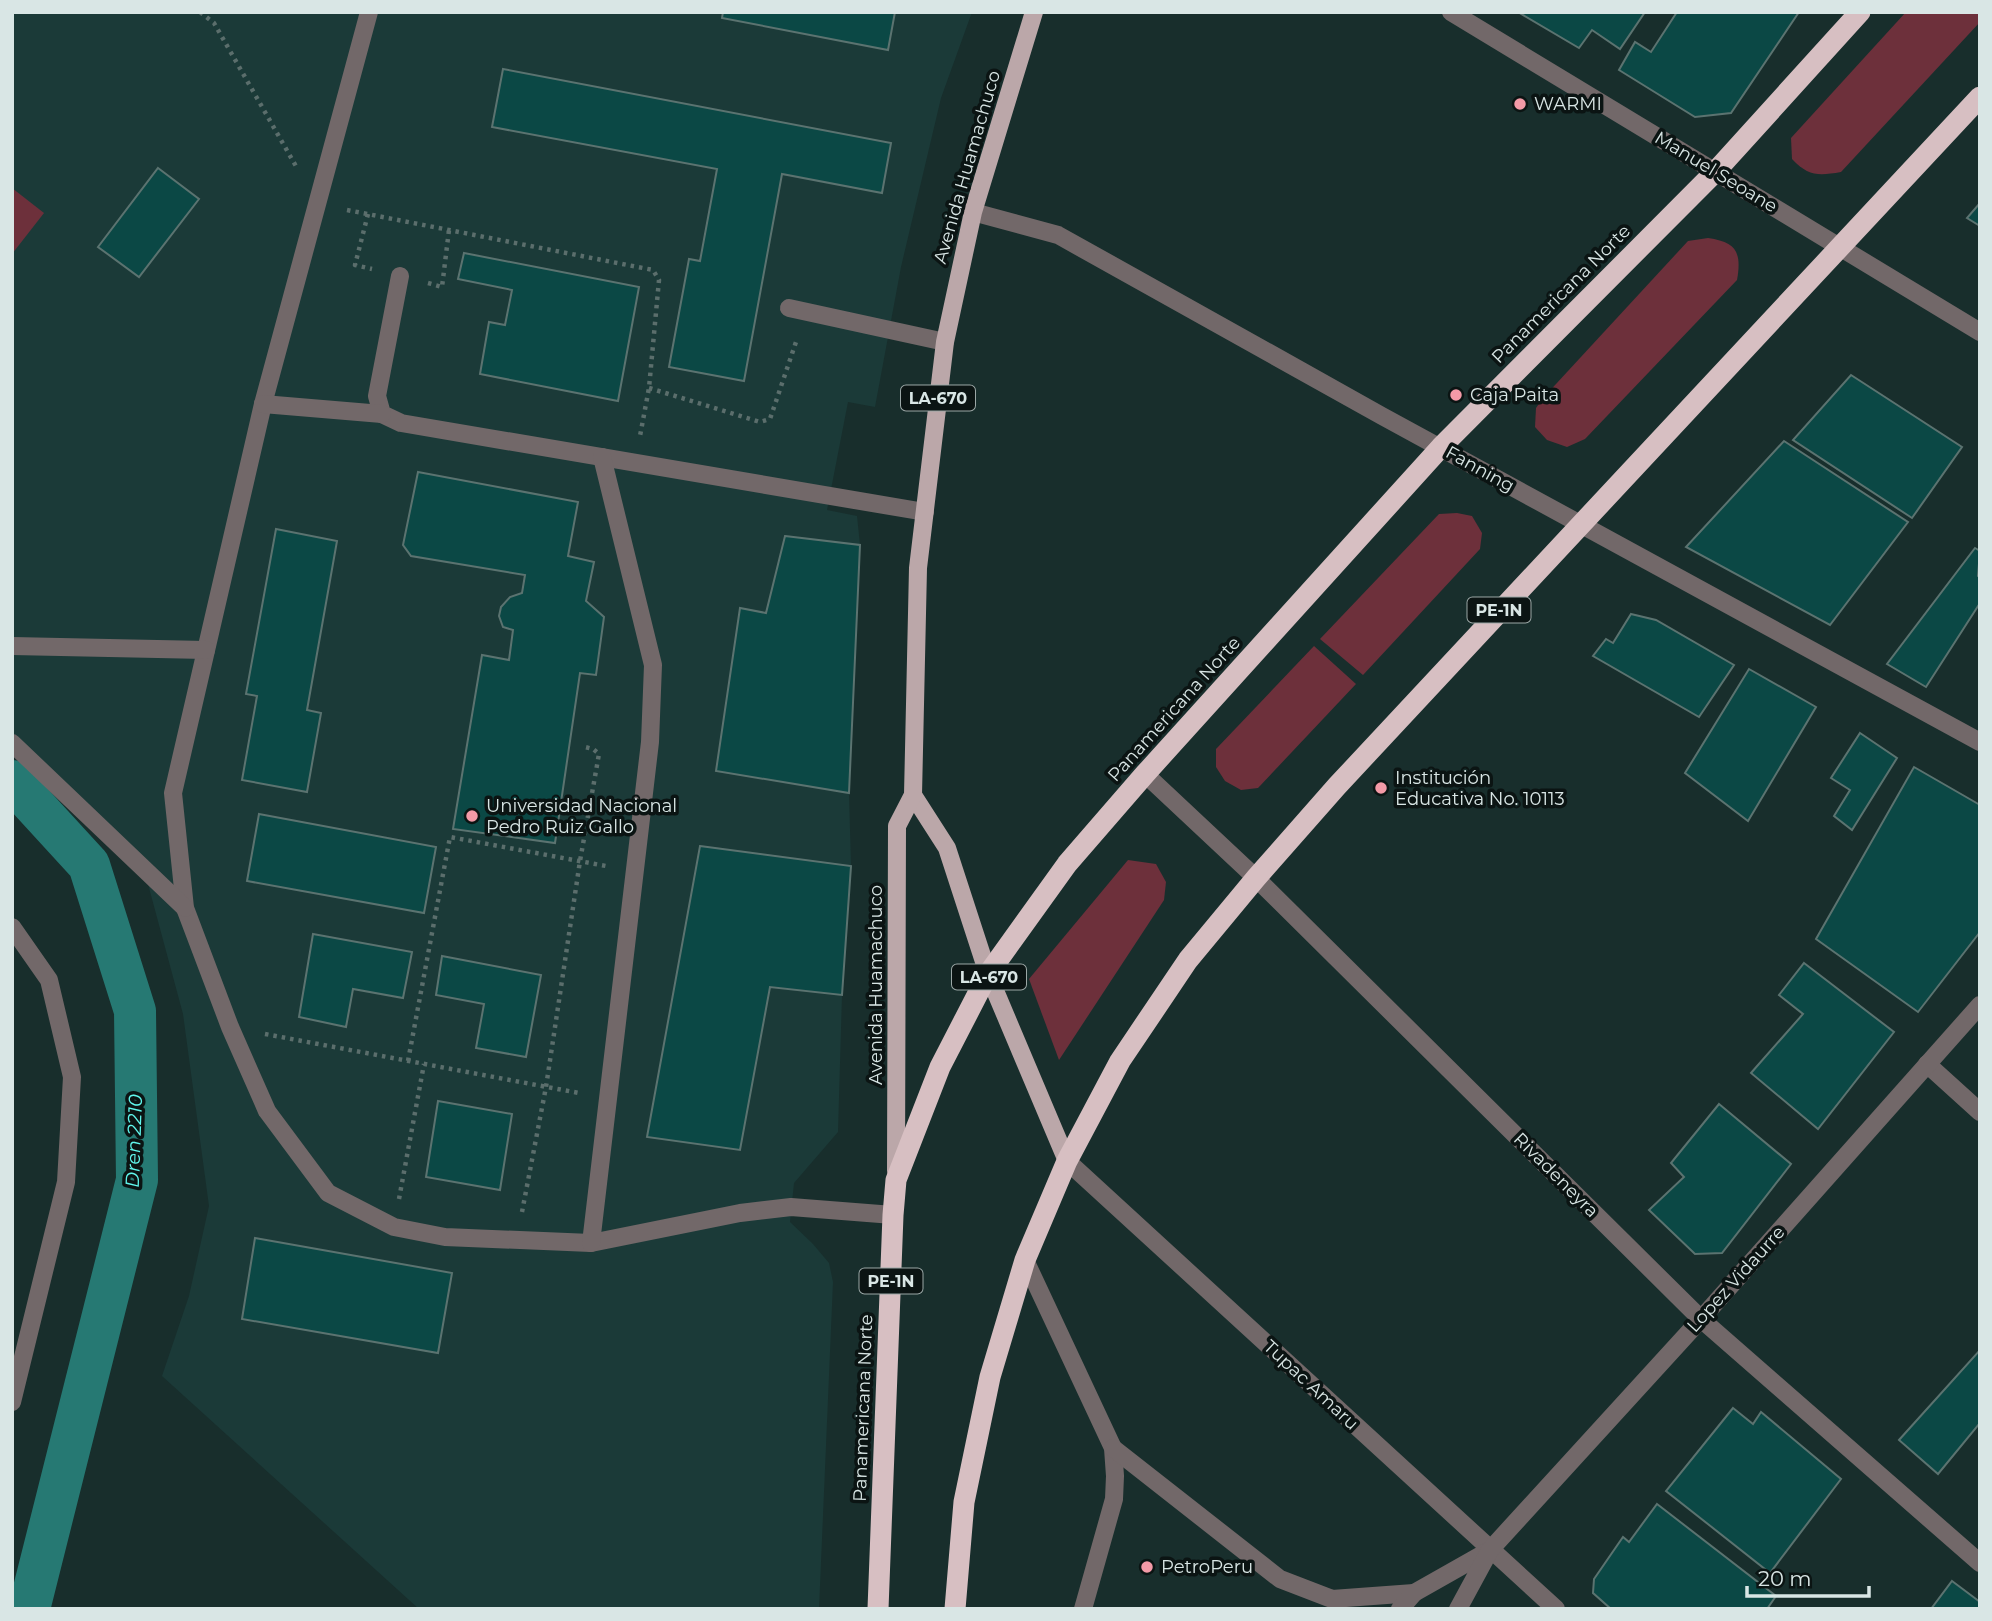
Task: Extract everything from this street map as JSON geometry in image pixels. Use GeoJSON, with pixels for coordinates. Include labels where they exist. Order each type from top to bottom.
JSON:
{"type":"FeatureCollection","features":[{"type":"Feature","properties":{"kind":"highway","name":"Panamericana Norte"},"geometry":{"type":"LineString","coordinates":[[878,1609],[896,1180],[940,1067],[988,974],[1067,864],[1441,447],[1715,172],[1860,12]]}},
{"type":"Feature","properties":{"kind":"highway","name":"PE-1N"},"geometry":{"type":"LineString","coordinates":[[955,1609],[964,1502],[990,1377],[1026,1260],[1067,1161],[1127,1050],[1188,960],[1255,878],[1337,786],[1980,97]]}},
{"type":"Feature","properties":{"kind":"main road","name":"Avenida Huamachuco"},"geometry":{"type":"LineString","coordinates":[[896,1180],[897,826],[913,794],[918,568],[945,342],[973,212],[1034,12]]}},
{"type":"Feature","properties":{"kind":"main road","name":"LA-670"},"geometry":{"type":"LineString","coordinates":[[913,794],[947,848],[988,974],[1067,1161]]}},
{"type":"Feature","properties":{"kind":"street"},"geometry":{"type":"LineString","coordinates":[[369,12],[263,404],[173,793],[185,908],[230,1027],[267,1111],[328,1193],[394,1227],[445,1237],[591,1243],[740,1213],[792,1207],[893,1215]]}},
{"type":"Feature","properties":{"kind":"street","name":"Manuel Seoane"},"geometry":{"type":"LineString","coordinates":[[1451,12],[1980,332]]}},
{"type":"Feature","properties":{"kind":"street","name":"Fanning"},"geometry":{"type":"LineString","coordinates":[[973,212],[1058,235],[1370,410],[1980,742]]}},
{"type":"Feature","properties":{"kind":"street"},"geometry":{"type":"LineString","coordinates":[[382,414],[377,396],[400,276]]}},
{"type":"Feature","properties":{"kind":"street"},"geometry":{"type":"LineString","coordinates":[[797,309],[945,342]]}},
{"type":"Feature","properties":{"kind":"street"},"geometry":{"type":"LineString","coordinates":[[263,404],[382,414],[401,423],[925,512]]}},
{"type":"Feature","properties":{"kind":"street"},"geometry":{"type":"LineString","coordinates":[[591,1243],[650,742],[653,665],[602,457]]}},
{"type":"Feature","properties":{"kind":"street"},"geometry":{"type":"LineString","coordinates":[[12,646],[206,650]]}},
{"type":"Feature","properties":{"kind":"street"},"geometry":{"type":"LineString","coordinates":[[12,743],[185,908]]}},
{"type":"Feature","properties":{"kind":"street","name":"Rivadeneyra"},"geometry":{"type":"LineString","coordinates":[[1145,774],[1255,878],[1701,1319],[1980,1563]]}},
{"type":"Feature","properties":{"kind":"street"},"geometry":{"type":"LineString","coordinates":[[12,927],[48,980],[72,1077],[66,1181],[12,1402]]}},
{"type":"Feature","properties":{"kind":"street","name":"Lopez Vidaurre"},"geometry":{"type":"LineString","coordinates":[[1458,1609],[1490,1550],[1701,1319],[1980,1005]]}},
{"type":"Feature","properties":{"kind":"street"},"geometry":{"type":"LineString","coordinates":[[1927,1063],[1980,1112]]}},
{"type":"Feature","properties":{"kind":"street","name":"Tupac Amaru"},"geometry":{"type":"LineString","coordinates":[[1067,1161],[1556,1609]]}},
{"type":"Feature","properties":{"kind":"street"},"geometry":{"type":"LineString","coordinates":[[1026,1260],[1113,1448],[1114,1499],[1083,1609]]}},
{"type":"Feature","properties":{"kind":"street"},"geometry":{"type":"LineString","coordinates":[[1113,1448],[1280,1579],[1332,1599],[1414,1593]]}},
{"type":"Feature","properties":{"kind":"street","name":"Lopez Vidaurre"},"geometry":{"type":"LineString","coordinates":[[1400,1609],[1414,1593],[1490,1550]]}},
{"type":"Feature","properties":{"kind":"path"},"geometry":{"type":"LineString","coordinates":[[200,12],[214,23],[317,204],[653,270],[659,279],[649,388],[634,463]]}},
{"type":"Feature","properties":{"kind":"path"},"geometry":{"type":"LineString","coordinates":[[649,388],[760,422],[770,419],[797,309]]}},
{"type":"Feature","properties":{"kind":"path"},"geometry":{"type":"LineString","coordinates":[[516,1240],[546,1087],[599,754],[585,747]]}},
{"type":"Feature","properties":{"kind":"path"},"geometry":{"type":"LineString","coordinates":[[408,1061],[450,836],[634,872]]}},
{"type":"Feature","properties":{"kind":"path"},"geometry":{"type":"LineString","coordinates":[[230,1027],[608,1098]]}},
{"type":"Feature","properties":{"kind":"path"},"geometry":{"type":"LineString","coordinates":[[394,1227],[424,1064]]}},
{"type":"Feature","properties":{"kind":"shaded area","name":"Universidad Nacional Pedro Ruiz Gallo"},"geometry":{"type":"Polygon","coordinates":[[[12,12],[972,12],[941,98],[901,267],[875,407],[848,402],[827,510],[857,516],[860,545],[849,793],[851,866],[842,995],[838,1132],[794,1183],[790,1222],[829,1263],[833,1282],[819,1609],[419,1609],[162,1376],[189,1296],[209,1206],[183,1014],[148,884],[12,744],[12,12]]]}},
{"type":"Feature","properties":{"kind":"shaded area"},"geometry":{"type":"Polygon","coordinates":[[[1906,12],[1980,12],[1980,22],[1841,172],[1820,174],[1803,169],[1792,159],[1791,138],[1906,12]]]}},
{"type":"Feature","properties":{"kind":"shaded area"},"geometry":{"type":"Polygon","coordinates":[[[12,188],[44,213],[12,254],[12,188]]]}},
{"type":"Feature","properties":{"kind":"shaded area"},"geometry":{"type":"Polygon","coordinates":[[[1708,238],[1725,242],[1735,250],[1739,262],[1737,280],[1585,439],[1567,447],[1547,440],[1535,427],[1536,408],[1544,397],[1688,241],[1708,238]]]}},
{"type":"Feature","properties":{"kind":"shaded area"},"geometry":{"type":"Polygon","coordinates":[[[1439,514],[1472,516],[1482,533],[1480,549],[1363,675],[1320,639],[1439,514]]]}},
{"type":"Feature","properties":{"kind":"shaded area"},"geometry":{"type":"Polygon","coordinates":[[[1314,646],[1356,684],[1258,788],[1241,790],[1225,781],[1216,767],[1216,749],[1314,646]]]}},
{"type":"Feature","properties":{"kind":"shaded area"},"geometry":{"type":"Polygon","coordinates":[[[1128,860],[1156,864],[1166,882],[1164,900],[1059,1060],[1029,979],[1128,860]]]}},
{"type":"Feature","properties":{"kind":"building"},"geometry":{"type":"Polygon","coordinates":[[[723,12],[895,12],[888,50],[722,18],[723,12]]]}},
{"type":"Feature","properties":{"kind":"building"},"geometry":{"type":"Polygon","coordinates":[[[1518,12],[1645,12],[1620,49],[1592,30],[1579,48],[1518,12]]]}},
{"type":"Feature","properties":{"kind":"building"},"geometry":{"type":"Polygon","coordinates":[[[1677,12],[1799,12],[1731,113],[1695,117],[1619,70],[1635,42],[1651,52],[1677,12]]]}},
{"type":"Feature","properties":{"kind":"building"},"geometry":{"type":"Polygon","coordinates":[[[503,69],[891,143],[882,193],[782,174],[744,381],[669,367],[689,259],[700,261],[717,169],[492,127],[503,69]]]}},
{"type":"Feature","properties":{"kind":"building"},"geometry":{"type":"Polygon","coordinates":[[[158,168],[199,199],[139,277],[98,247],[158,168]]]}},
{"type":"Feature","properties":{"kind":"building"},"geometry":{"type":"Polygon","coordinates":[[[1980,203],[1980,226],[1967,218],[1980,203]]]}},
{"type":"Feature","properties":{"kind":"building"},"geometry":{"type":"Polygon","coordinates":[[[464,253],[639,287],[618,401],[480,374],[489,322],[505,325],[512,290],[458,279],[464,253]]]}},
{"type":"Feature","properties":{"kind":"building"},"geometry":{"type":"Polygon","coordinates":[[[1851,375],[1962,447],[1912,518],[1793,440],[1851,375]]]}},
{"type":"Feature","properties":{"kind":"building"},"geometry":{"type":"Polygon","coordinates":[[[1784,441],[1908,522],[1830,625],[1686,547],[1784,441]]]}},
{"type":"Feature","properties":{"kind":"building"},"geometry":{"type":"Polygon","coordinates":[[[418,472],[578,502],[568,556],[594,562],[586,601],[604,617],[596,675],[580,673],[555,843],[453,829],[482,655],[509,660],[513,630],[503,627],[499,616],[501,607],[510,597],[522,593],[525,575],[411,556],[403,545],[418,472]]]}},
{"type":"Feature","properties":{"kind":"building"},"geometry":{"type":"Polygon","coordinates":[[[276,529],[337,541],[307,710],[321,713],[307,792],[242,780],[257,696],[246,694],[276,529]]]}},
{"type":"Feature","properties":{"kind":"building"},"geometry":{"type":"Polygon","coordinates":[[[785,536],[860,545],[849,793],[716,771],[740,608],[766,613],[785,536]]]}},
{"type":"Feature","properties":{"kind":"building"},"geometry":{"type":"Polygon","coordinates":[[[1975,548],[1980,551],[1980,603],[1926,687],[1887,664],[1975,548]]]}},
{"type":"Feature","properties":{"kind":"building"},"geometry":{"type":"Polygon","coordinates":[[[1631,614],[1656,620],[1734,665],[1699,717],[1593,656],[1606,639],[1613,643],[1631,614]]]}},
{"type":"Feature","properties":{"kind":"building"},"geometry":{"type":"Polygon","coordinates":[[[1749,669],[1816,707],[1748,821],[1685,773],[1749,669]]]}},
{"type":"Feature","properties":{"kind":"building"},"geometry":{"type":"Polygon","coordinates":[[[1860,733],[1897,758],[1852,830],[1834,816],[1850,790],[1831,778],[1860,733]]]}},
{"type":"Feature","properties":{"kind":"building"},"geometry":{"type":"Polygon","coordinates":[[[1914,767],[1980,805],[1980,932],[1918,1012],[1816,939],[1914,767]]]}},
{"type":"Feature","properties":{"kind":"building"},"geometry":{"type":"Polygon","coordinates":[[[259,814],[436,847],[424,913],[247,881],[259,814]]]}},
{"type":"Feature","properties":{"kind":"building"},"geometry":{"type":"Polygon","coordinates":[[[700,846],[851,866],[842,995],[770,987],[740,1150],[647,1137],[700,846]]]}},
{"type":"Feature","properties":{"kind":"building"},"geometry":{"type":"Polygon","coordinates":[[[313,934],[412,952],[403,998],[353,989],[346,1027],[299,1017],[313,934]]]}},
{"type":"Feature","properties":{"kind":"building"},"geometry":{"type":"Polygon","coordinates":[[[442,956],[541,975],[526,1057],[476,1048],[484,1004],[436,995],[442,956]]]}},
{"type":"Feature","properties":{"kind":"building"},"geometry":{"type":"Polygon","coordinates":[[[1804,963],[1894,1032],[1818,1129],[1751,1073],[1803,1014],[1779,995],[1804,963]]]}},
{"type":"Feature","properties":{"kind":"building"},"geometry":{"type":"Polygon","coordinates":[[[438,1101],[512,1114],[500,1190],[426,1177],[438,1101]]]}},
{"type":"Feature","properties":{"kind":"building"},"geometry":{"type":"Polygon","coordinates":[[[1719,1104],[1791,1164],[1722,1253],[1695,1254],[1649,1210],[1684,1177],[1671,1163],[1719,1104]]]}},
{"type":"Feature","properties":{"kind":"building"},"geometry":{"type":"Polygon","coordinates":[[[255,1238],[452,1273],[438,1353],[242,1319],[255,1238]]]}},
{"type":"Feature","properties":{"kind":"building"},"geometry":{"type":"Polygon","coordinates":[[[1980,1350],[1980,1423],[1938,1474],[1899,1440],[1980,1350]]]}},
{"type":"Feature","properties":{"kind":"building"},"geometry":{"type":"Polygon","coordinates":[[[1733,1408],[1753,1424],[1761,1412],[1841,1479],[1770,1573],[1666,1491],[1733,1408]]]}},
{"type":"Feature","properties":{"kind":"building"},"geometry":{"type":"Polygon","coordinates":[[[1657,1504],[1776,1596],[1767,1609],[1611,1609],[1593,1593],[1594,1579],[1623,1537],[1629,1542],[1657,1504]]]}},
{"type":"Feature","properties":{"kind":"building"},"geometry":{"type":"Polygon","coordinates":[[[1952,1581],[1980,1602],[1980,1609],[1931,1609],[1952,1581]]]}},
{"type":"Feature","properties":{"kind":"waterway","name":"Dren 2210"},"geometry":{"type":"LineString","coordinates":[[12,781],[89,865],[135,1011],[137,1180],[29,1609]]}},
{"type":"Feature","properties":{"kind":"place","name":"WARMI"},"geometry":{"type":"Point","coordinates":[1520,104]}},
{"type":"Feature","properties":{"kind":"place","name":"Caja Paita"},"geometry":{"type":"Point","coordinates":[1456,395]}},
{"type":"Feature","properties":{"kind":"place","name":"Institución Educativa No. 10113"},"geometry":{"type":"Point","coordinates":[1381,788]}},
{"type":"Feature","properties":{"kind":"place","name":"Universidad Nacional Pedro Ruiz Gallo"},"geometry":{"type":"Point","coordinates":[472,816]}},
{"type":"Feature","properties":{"kind":"place","name":"PetroPeru"},"geometry":{"type":"Point","coordinates":[1147,1567]}}]}
